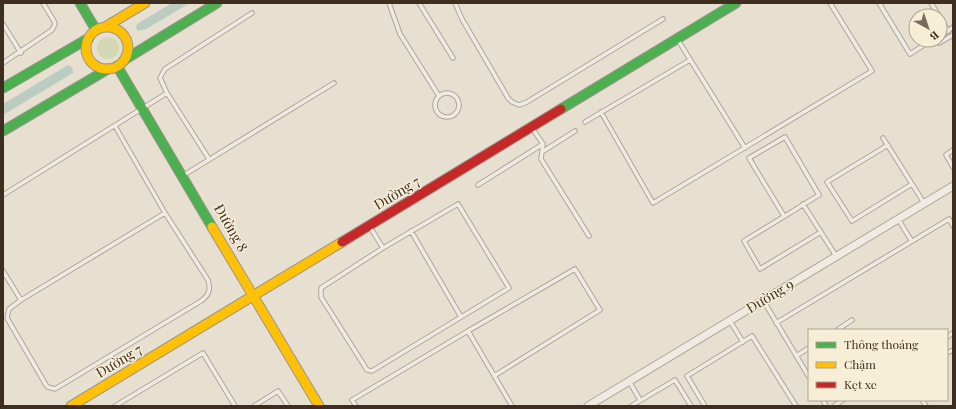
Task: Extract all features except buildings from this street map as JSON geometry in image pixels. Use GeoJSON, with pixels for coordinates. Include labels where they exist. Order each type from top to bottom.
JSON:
{"type":"FeatureCollection","features":[{"type":"Feature","properties":{"kind":"street"},"geometry":{"type":"LineString","coordinates":[[80,3],[96,30]]}},
{"type":"Feature","properties":{"kind":"street"},"geometry":{"type":"LineString","coordinates":[[3,88],[89,38],[96,30],[106,27],[145,3]]}},
{"type":"Feature","properties":{"kind":"street"},"geometry":{"type":"LineString","coordinates":[[3,131],[117,65],[217,3]]}},
{"type":"Feature","properties":{"kind":"street","name":"Đường 7"},"geometry":{"type":"LineString","coordinates":[[71,406],[736,3]]}},
{"type":"Feature","properties":{"kind":"street"},"geometry":{"type":"LineString","coordinates":[[89,38],[86,51],[90,59],[100,68],[117,65],[128,51],[125,38],[115,29],[106,27]]}},
{"type":"Feature","properties":{"kind":"street","name":"Đường 8"},"geometry":{"type":"LineString","coordinates":[[117,65],[319,406]]}},
{"type":"Feature","properties":{"kind":"street","name":"Đường 9"},"geometry":{"type":"LineString","coordinates":[[588,406],[953,186]]}},
{"type":"Feature","properties":{"kind":"lane"},"geometry":{"type":"LineString","coordinates":[[3,63],[21,53],[48,34],[54,27],[54,21],[43,3]]}},
{"type":"Feature","properties":{"kind":"lane"},"geometry":{"type":"LineString","coordinates":[[389,3],[396,27],[439,96]]}},
{"type":"Feature","properties":{"kind":"lane"},"geometry":{"type":"LineString","coordinates":[[419,3],[453,58]]}},
{"type":"Feature","properties":{"kind":"lane"},"geometry":{"type":"LineString","coordinates":[[455,3],[462,19],[508,98],[512,102],[519,105],[527,102],[663,19]]}},
{"type":"Feature","properties":{"kind":"lane"},"geometry":{"type":"LineString","coordinates":[[601,112],[653,203],[872,71],[830,3]]}},
{"type":"Feature","properties":{"kind":"lane"},"geometry":{"type":"LineString","coordinates":[[879,3],[910,54],[919,48]]}},
{"type":"Feature","properties":{"kind":"lane"},"geometry":{"type":"LineString","coordinates":[[209,160],[160,78],[165,69],[252,13]]}},
{"type":"Feature","properties":{"kind":"lane"},"geometry":{"type":"LineString","coordinates":[[3,24],[21,53]]}},
{"type":"Feature","properties":{"kind":"lane"},"geometry":{"type":"LineString","coordinates":[[948,31],[953,27]]}},
{"type":"Feature","properties":{"kind":"lane"},"geometry":{"type":"LineString","coordinates":[[677,38],[745,148]]}},
{"type":"Feature","properties":{"kind":"lane"},"geometry":{"type":"LineString","coordinates":[[585,122],[690,60]]}},
{"type":"Feature","properties":{"kind":"lane"},"geometry":{"type":"LineString","coordinates":[[184,176],[334,83]]}},
{"type":"Feature","properties":{"kind":"lane"},"geometry":{"type":"LineString","coordinates":[[3,195],[167,92]]}},
{"type":"Feature","properties":{"kind":"lane"},"geometry":{"type":"LineString","coordinates":[[450,94],[456,98],[458,110],[452,115],[445,117],[438,113],[435,102],[439,96],[450,94]]}},
{"type":"Feature","properties":{"kind":"lane"},"geometry":{"type":"LineString","coordinates":[[115,126],[165,213],[208,280],[210,287],[208,295],[201,301],[55,389],[51,389],[46,385],[6,318],[9,309],[21,300],[165,213]]}},
{"type":"Feature","properties":{"kind":"lane"},"geometry":{"type":"LineString","coordinates":[[532,128],[543,144],[541,159],[589,236]]}},
{"type":"Feature","properties":{"kind":"lane"},"geometry":{"type":"LineString","coordinates":[[542,152],[575,131]]}},
{"type":"Feature","properties":{"kind":"lane"},"geometry":{"type":"LineString","coordinates":[[784,216],[749,158],[785,137],[819,195],[744,241],[760,269],[821,232]]}},
{"type":"Feature","properties":{"kind":"lane"},"geometry":{"type":"LineString","coordinates":[[884,138],[924,203]]}},
{"type":"Feature","properties":{"kind":"lane"},"geometry":{"type":"LineString","coordinates":[[478,185],[543,144]]}},
{"type":"Feature","properties":{"kind":"lane"},"geometry":{"type":"LineString","coordinates":[[888,145],[827,182],[852,221],[912,184]]}},
{"type":"Feature","properties":{"kind":"lane"},"geometry":{"type":"LineString","coordinates":[[953,150],[946,155],[953,167]]}},
{"type":"Feature","properties":{"kind":"lane"},"geometry":{"type":"LineString","coordinates":[[458,204],[509,288],[372,371],[367,370],[322,297],[320,291],[321,288],[411,231],[458,204]]}},
{"type":"Feature","properties":{"kind":"lane"},"geometry":{"type":"LineString","coordinates":[[803,204],[836,256]]}},
{"type":"Feature","properties":{"kind":"lane"},"geometry":{"type":"LineString","coordinates":[[776,324],[948,218],[953,226]]}},
{"type":"Feature","properties":{"kind":"lane"},"geometry":{"type":"LineString","coordinates":[[898,219],[911,240]]}},
{"type":"Feature","properties":{"kind":"lane"},"geometry":{"type":"LineString","coordinates":[[369,226],[383,248]]}},
{"type":"Feature","properties":{"kind":"lane"},"geometry":{"type":"LineString","coordinates":[[411,231],[461,316]]}},
{"type":"Feature","properties":{"kind":"lane"},"geometry":{"type":"LineString","coordinates":[[356,406],[352,400],[575,269],[600,310],[494,376]]}},
{"type":"Feature","properties":{"kind":"lane"},"geometry":{"type":"LineString","coordinates":[[3,271],[21,300]]}},
{"type":"Feature","properties":{"kind":"lane"},"geometry":{"type":"LineString","coordinates":[[763,300],[808,375]]}},
{"type":"Feature","properties":{"kind":"lane"},"geometry":{"type":"LineString","coordinates":[[838,329],[852,320]]}},
{"type":"Feature","properties":{"kind":"lane"},"geometry":{"type":"LineString","coordinates":[[730,321],[742,342]]}},
{"type":"Feature","properties":{"kind":"lane"},"geometry":{"type":"LineString","coordinates":[[468,331],[512,406]]}},
{"type":"Feature","properties":{"kind":"lane"},"geometry":{"type":"LineString","coordinates":[[705,406],[687,376],[752,336],[796,406]]}},
{"type":"Feature","properties":{"kind":"lane"},"geometry":{"type":"LineString","coordinates":[[796,356],[808,349]]}},
{"type":"Feature","properties":{"kind":"lane"},"geometry":{"type":"LineString","coordinates":[[114,406],[203,353],[235,406]]}},
{"type":"Feature","properties":{"kind":"lane"},"geometry":{"type":"LineString","coordinates":[[631,406],[675,380],[691,406]]}},
{"type":"Feature","properties":{"kind":"lane"},"geometry":{"type":"LineString","coordinates":[[629,381],[640,400]]}},
{"type":"Feature","properties":{"kind":"lane"},"geometry":{"type":"LineString","coordinates":[[254,406],[278,391],[288,406]]}},
{"type":"Feature","properties":{"kind":"green space"},"geometry":{"type":"Polygon","coordinates":[[[108,37],[116,40],[119,48],[116,56],[108,59],[100,56],[97,48],[100,40],[108,37]]]}},
{"type":"Feature","properties":{"kind":"shaded area"},"geometry":{"type":"Polygon","coordinates":[[[172,3],[190,3],[146,29],[138,31],[136,28],[137,24],[172,3]]]}},
{"type":"Feature","properties":{"kind":"shaded area"},"geometry":{"type":"Polygon","coordinates":[[[68,65],[72,67],[73,73],[3,115],[3,104],[68,65]]]}},
{"type":"Feature","properties":{"kind":"traffic: fast"},"geometry":{"type":"LineString","coordinates":[[80,3],[96,30]]}},
{"type":"Feature","properties":{"kind":"traffic: fast"},"geometry":{"type":"LineString","coordinates":[[124,60],[217,3]]}},
{"type":"Feature","properties":{"kind":"traffic: fast"},"geometry":{"type":"LineString","coordinates":[[561,109],[736,3]]}},
{"type":"Feature","properties":{"kind":"traffic: fast"},"geometry":{"type":"LineString","coordinates":[[3,88],[89,38]]}},
{"type":"Feature","properties":{"kind":"traffic: fast"},"geometry":{"type":"LineString","coordinates":[[117,66],[212,227]]}},
{"type":"Feature","properties":{"kind":"traffic: fast"},"geometry":{"type":"LineString","coordinates":[[3,131],[108,69]]}},
{"type":"Feature","properties":{"kind":"traffic: slow"},"geometry":{"type":"LineString","coordinates":[[105,27],[145,3]]}},
{"type":"Feature","properties":{"kind":"traffic: slow"},"geometry":{"type":"LineString","coordinates":[[107,27],[122,33],[128,48],[122,63],[107,69],[92,63],[86,48],[92,33],[107,27]]}},
{"type":"Feature","properties":{"kind":"traffic: slow"},"geometry":{"type":"LineString","coordinates":[[212,227],[319,406]]}},
{"type":"Feature","properties":{"kind":"traffic: slow"},"geometry":{"type":"LineString","coordinates":[[71,406],[342,242]]}},
{"type":"Feature","properties":{"kind":"traffic: jam"},"geometry":{"type":"LineString","coordinates":[[342,242],[561,109]]}}]}
